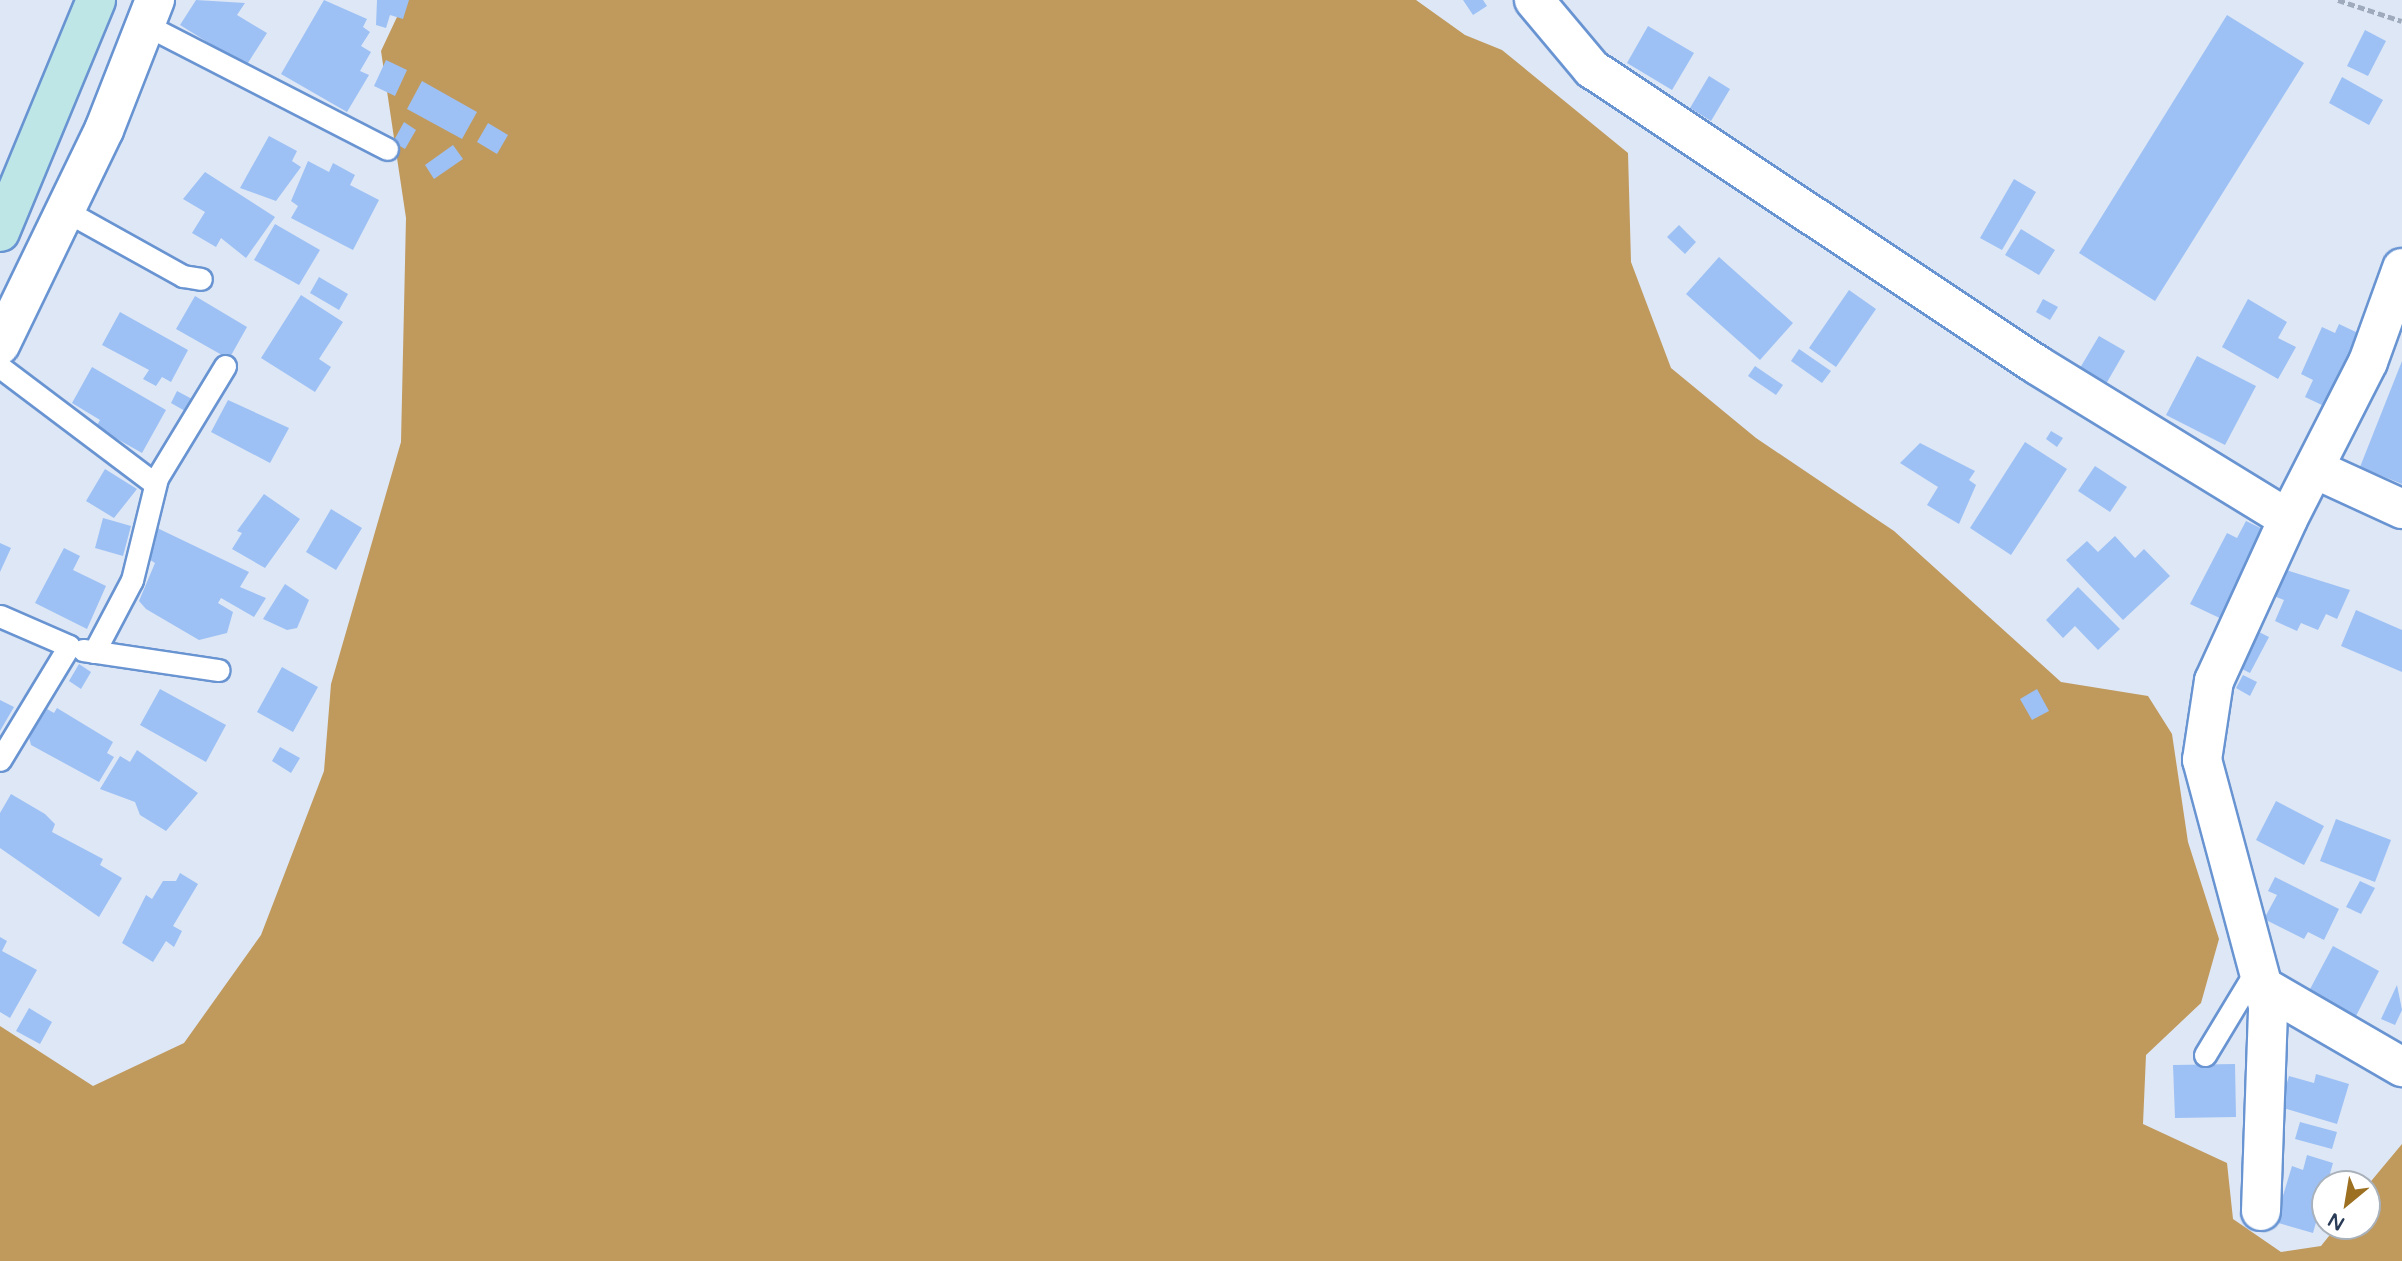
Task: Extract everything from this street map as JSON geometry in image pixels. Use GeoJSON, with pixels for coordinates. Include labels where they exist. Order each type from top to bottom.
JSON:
{"type":"FeatureCollection","features":[{"type":"Feature","properties":{"kind":"main road"},"geometry":{"type":"LineString","coordinates":[[0,232],[96,0]]}},
{"type":"Feature","properties":{"kind":"street"},"geometry":{"type":"LineString","coordinates":[[1534,0],[1592,69],[2037,365],[2288,519]]}},
{"type":"Feature","properties":{"kind":"street"},"geometry":{"type":"LineString","coordinates":[[0,345],[66,211],[151,13]]}},
{"type":"Feature","properties":{"kind":"street"},"geometry":{"type":"LineString","coordinates":[[2261,1211],[2262,975],[2215,824],[2202,760],[2214,681],[2288,519],[2317,470],[2402,268]]}},
{"type":"Feature","properties":{"kind":"street"},"geometry":{"type":"LineString","coordinates":[[2317,470],[2402,509]]}},
{"type":"Feature","properties":{"kind":"street"},"geometry":{"type":"LineString","coordinates":[[2262,975],[2402,1067]]}},
{"type":"Feature","properties":{"kind":"lane"},"geometry":{"type":"LineString","coordinates":[[151,13],[387,149]]}},
{"type":"Feature","properties":{"kind":"lane"},"geometry":{"type":"LineString","coordinates":[[66,211],[183,276],[201,279]]}},
{"type":"Feature","properties":{"kind":"lane"},"geometry":{"type":"LineString","coordinates":[[94,652],[132,580],[155,484],[225,366]]}},
{"type":"Feature","properties":{"kind":"lane"},"geometry":{"type":"LineString","coordinates":[[0,367],[155,484]]}},
{"type":"Feature","properties":{"kind":"lane"},"geometry":{"type":"LineString","coordinates":[[0,616],[69,646],[219,670]]}},
{"type":"Feature","properties":{"kind":"lane"},"geometry":{"type":"LineString","coordinates":[[0,760],[69,646]]}},
{"type":"Feature","properties":{"kind":"lane"},"geometry":{"type":"LineString","coordinates":[[2205,1055],[2262,975]]}},
{"type":"Feature","properties":{"kind":"path"},"geometry":{"type":"LineString","coordinates":[[2338,0],[2402,21]]}},
{"type":"Feature","properties":{"kind":"shaded area"},"geometry":{"type":"Polygon","coordinates":[[[405,0],[1416,0],[1465,35],[1502,50],[1628,153],[1631,262],[1671,368],[1756,438],[1894,531],[2061,682],[2148,696],[2172,734],[2188,842],[2219,939],[2201,1003],[2146,1055],[2143,1124],[2227,1163],[2233,1219],[2281,1252],[2321,1246],[2326,1240],[2381,1240],[2380,1170],[2402,1144],[2402,1261],[0,1261],[0,1026],[93,1086],[184,1043],[261,935],[324,771],[331,684],[401,442],[406,218],[381,51],[405,0]]]}},
{"type":"Feature","properties":{"kind":"building"},"geometry":{"type":"Polygon","coordinates":[[[196,0],[245,3],[237,15],[267,33],[246,66],[180,25],[196,0]]]}},
{"type":"Feature","properties":{"kind":"building"},"geometry":{"type":"Polygon","coordinates":[[[324,0],[367,19],[363,27],[370,32],[361,46],[371,52],[360,71],[369,75],[347,112],[281,74],[324,0]]]}},
{"type":"Feature","properties":{"kind":"building"},"geometry":{"type":"Polygon","coordinates":[[[377,0],[409,0],[403,19],[390,15],[386,28],[376,25],[377,0]]]}},
{"type":"Feature","properties":{"kind":"building"},"geometry":{"type":"Polygon","coordinates":[[[1463,0],[1483,0],[1487,6],[1473,15],[1463,0]]]}},
{"type":"Feature","properties":{"kind":"building"},"geometry":{"type":"Polygon","coordinates":[[[2227,15],[2304,63],[2155,301],[2079,253],[2227,15]]]}},
{"type":"Feature","properties":{"kind":"building"},"geometry":{"type":"Polygon","coordinates":[[[1648,26],[1694,53],[1672,90],[1627,63],[1648,26]]]}},
{"type":"Feature","properties":{"kind":"building"},"geometry":{"type":"Polygon","coordinates":[[[2365,30],[2386,41],[2368,76],[2347,66],[2365,30]]]}},
{"type":"Feature","properties":{"kind":"building"},"geometry":{"type":"Polygon","coordinates":[[[386,60],[407,70],[395,96],[374,86],[386,60]]]}},
{"type":"Feature","properties":{"kind":"building"},"geometry":{"type":"Polygon","coordinates":[[[1709,76],[1730,89],[1711,121],[1690,108],[1709,76]]]}},
{"type":"Feature","properties":{"kind":"building"},"geometry":{"type":"Polygon","coordinates":[[[2342,77],[2383,100],[2369,125],[2329,103],[2342,77]]]}},
{"type":"Feature","properties":{"kind":"building"},"geometry":{"type":"Polygon","coordinates":[[[422,81],[477,112],[462,139],[407,109],[422,81]]]}},
{"type":"Feature","properties":{"kind":"building"},"geometry":{"type":"Polygon","coordinates":[[[404,122],[416,130],[405,149],[393,142],[404,122]]]}},
{"type":"Feature","properties":{"kind":"building"},"geometry":{"type":"Polygon","coordinates":[[[488,123],[508,135],[497,154],[477,142],[488,123]]]}},
{"type":"Feature","properties":{"kind":"building"},"geometry":{"type":"Polygon","coordinates":[[[269,136],[297,151],[292,161],[301,167],[276,201],[240,188],[269,136]]]}},
{"type":"Feature","properties":{"kind":"building"},"geometry":{"type":"Polygon","coordinates":[[[453,145],[463,159],[434,179],[425,165],[453,145]]]}},
{"type":"Feature","properties":{"kind":"building"},"geometry":{"type":"Polygon","coordinates":[[[308,161],[329,172],[333,163],[355,175],[350,185],[379,200],[353,250],[291,218],[298,206],[291,201],[308,161]]]}},
{"type":"Feature","properties":{"kind":"building"},"geometry":{"type":"Polygon","coordinates":[[[205,172],[275,217],[246,258],[221,238],[216,247],[192,233],[205,212],[183,199],[205,172]]]}},
{"type":"Feature","properties":{"kind":"building"},"geometry":{"type":"Polygon","coordinates":[[[2014,179],[2036,192],[2002,250],[1980,238],[2014,179]]]}},
{"type":"Feature","properties":{"kind":"building"},"geometry":{"type":"Polygon","coordinates":[[[275,224],[320,250],[299,285],[254,260],[275,224]]]}},
{"type":"Feature","properties":{"kind":"building"},"geometry":{"type":"Polygon","coordinates":[[[1679,225],[1696,242],[1685,254],[1667,237],[1679,225]]]}},
{"type":"Feature","properties":{"kind":"building"},"geometry":{"type":"Polygon","coordinates":[[[2021,229],[2055,250],[2039,275],[2005,255],[2021,229]]]}},
{"type":"Feature","properties":{"kind":"building"},"geometry":{"type":"Polygon","coordinates":[[[1719,257],[1793,323],[1760,360],[1686,294],[1719,257]]]}},
{"type":"Feature","properties":{"kind":"building"},"geometry":{"type":"Polygon","coordinates":[[[319,277],[348,294],[339,310],[310,293],[319,277]]]}},
{"type":"Feature","properties":{"kind":"building"},"geometry":{"type":"Polygon","coordinates":[[[1849,290],[1876,309],[1836,367],[1809,348],[1849,290]]]}},
{"type":"Feature","properties":{"kind":"building"},"geometry":{"type":"Polygon","coordinates":[[[301,295],[343,322],[319,359],[331,367],[315,392],[261,358],[301,295]]]}},
{"type":"Feature","properties":{"kind":"building"},"geometry":{"type":"Polygon","coordinates":[[[195,296],[247,327],[229,359],[176,329],[195,296]]]}},
{"type":"Feature","properties":{"kind":"building"},"geometry":{"type":"Polygon","coordinates":[[[2043,299],[2058,307],[2050,320],[2036,312],[2043,299]]]}},
{"type":"Feature","properties":{"kind":"building"},"geometry":{"type":"Polygon","coordinates":[[[2248,299],[2287,322],[2278,338],[2296,347],[2278,379],[2222,347],[2248,299]]]}},
{"type":"Feature","properties":{"kind":"building"},"geometry":{"type":"Polygon","coordinates":[[[120,312],[188,350],[171,382],[162,377],[156,386],[143,379],[149,370],[102,345],[120,312]]]}},
{"type":"Feature","properties":{"kind":"building"},"geometry":{"type":"Polygon","coordinates":[[[2339,324],[2358,333],[2324,406],[2305,397],[2313,380],[2301,374],[2322,327],[2335,333],[2339,324]]]}},
{"type":"Feature","properties":{"kind":"building"},"geometry":{"type":"Polygon","coordinates":[[[2099,336],[2125,351],[2106,384],[2080,368],[2099,336]]]}},
{"type":"Feature","properties":{"kind":"building"},"geometry":{"type":"Polygon","coordinates":[[[1799,349],[1831,371],[1822,383],[1791,361],[1799,349]]]}},
{"type":"Feature","properties":{"kind":"building"},"geometry":{"type":"Polygon","coordinates":[[[2197,356],[2256,386],[2225,445],[2166,415],[2197,356]]]}},
{"type":"Feature","properties":{"kind":"building"},"geometry":{"type":"Polygon","coordinates":[[[2402,361],[2402,484],[2360,467],[2402,361]]]}},
{"type":"Feature","properties":{"kind":"building"},"geometry":{"type":"Polygon","coordinates":[[[1755,366],[1783,385],[1776,395],[1748,376],[1755,366]]]}},
{"type":"Feature","properties":{"kind":"building"},"geometry":{"type":"Polygon","coordinates":[[[92,367],[166,410],[142,453],[96,427],[100,420],[72,403],[92,367]]]}},
{"type":"Feature","properties":{"kind":"building"},"geometry":{"type":"Polygon","coordinates":[[[177,391],[192,399],[185,411],[171,403],[177,391]]]}},
{"type":"Feature","properties":{"kind":"building"},"geometry":{"type":"Polygon","coordinates":[[[228,400],[289,428],[270,463],[211,432],[228,400]]]}},
{"type":"Feature","properties":{"kind":"building"},"geometry":{"type":"Polygon","coordinates":[[[2051,431],[2063,438],[2057,447],[2046,439],[2051,431]]]}},
{"type":"Feature","properties":{"kind":"building"},"geometry":{"type":"Polygon","coordinates":[[[2025,442],[2067,469],[2011,555],[1970,528],[2025,442]]]}},
{"type":"Feature","properties":{"kind":"building"},"geometry":{"type":"Polygon","coordinates":[[[1920,443],[1975,471],[1969,480],[1976,485],[1959,524],[1927,505],[1938,487],[1900,463],[1920,443]]]}},
{"type":"Feature","properties":{"kind":"building"},"geometry":{"type":"Polygon","coordinates":[[[2095,466],[2127,487],[2110,512],[2078,491],[2095,466]]]}},
{"type":"Feature","properties":{"kind":"building"},"geometry":{"type":"Polygon","coordinates":[[[105,469],[137,489],[114,518],[86,501],[105,469]]]}},
{"type":"Feature","properties":{"kind":"building"},"geometry":{"type":"Polygon","coordinates":[[[264,494],[300,519],[265,568],[232,549],[242,533],[237,531],[264,494]]]}},
{"type":"Feature","properties":{"kind":"building"},"geometry":{"type":"Polygon","coordinates":[[[331,509],[362,528],[336,570],[306,552],[331,509]]]}},
{"type":"Feature","properties":{"kind":"building"},"geometry":{"type":"Polygon","coordinates":[[[103,518],[131,526],[123,556],[95,548],[103,518]]]}},
{"type":"Feature","properties":{"kind":"building"},"geometry":{"type":"Polygon","coordinates":[[[2246,521],[2271,533],[2226,621],[2190,604],[2227,533],[2237,538],[2246,521]]]}},
{"type":"Feature","properties":{"kind":"building"},"geometry":{"type":"Polygon","coordinates":[[[153,526],[249,572],[240,587],[266,598],[254,617],[221,598],[218,603],[233,612],[227,633],[199,640],[146,609],[139,601],[155,563],[144,556],[153,526]]]}},
{"type":"Feature","properties":{"kind":"building"},"geometry":{"type":"Polygon","coordinates":[[[2115,536],[2135,558],[2144,549],[2170,576],[2123,620],[2066,560],[2087,541],[2098,552],[2115,536]]]}},
{"type":"Feature","properties":{"kind":"building"},"geometry":{"type":"Polygon","coordinates":[[[0,543],[11,548],[0,572],[0,543]]]}},
{"type":"Feature","properties":{"kind":"building"},"geometry":{"type":"Polygon","coordinates":[[[64,548],[80,556],[73,570],[106,586],[87,629],[35,603],[64,548]]]}},
{"type":"Feature","properties":{"kind":"building"},"geometry":{"type":"Polygon","coordinates":[[[2283,569],[2350,590],[2337,619],[2326,614],[2318,630],[2301,623],[2297,631],[2275,621],[2284,600],[2271,595],[2283,569]]]}},
{"type":"Feature","properties":{"kind":"building"},"geometry":{"type":"Polygon","coordinates":[[[285,584],[309,600],[297,628],[287,630],[263,619],[285,584]]]}},
{"type":"Feature","properties":{"kind":"building"},"geometry":{"type":"Polygon","coordinates":[[[2078,587],[2120,629],[2098,650],[2075,626],[2063,638],[2046,620],[2078,587]]]}},
{"type":"Feature","properties":{"kind":"building"},"geometry":{"type":"Polygon","coordinates":[[[2356,610],[2402,630],[2402,672],[2341,646],[2356,610]]]}},
{"type":"Feature","properties":{"kind":"building"},"geometry":{"type":"Polygon","coordinates":[[[2255,630],[2269,637],[2250,673],[2236,666],[2255,630]]]}},
{"type":"Feature","properties":{"kind":"building"},"geometry":{"type":"Polygon","coordinates":[[[79,664],[91,672],[81,689],[69,681],[79,664]]]}},
{"type":"Feature","properties":{"kind":"building"},"geometry":{"type":"Polygon","coordinates":[[[282,667],[318,687],[293,732],[257,712],[282,667]]]}},
{"type":"Feature","properties":{"kind":"building"},"geometry":{"type":"Polygon","coordinates":[[[2243,675],[2257,682],[2250,696],[2236,688],[2243,675]]]}},
{"type":"Feature","properties":{"kind":"building"},"geometry":{"type":"Polygon","coordinates":[[[160,689],[226,725],[206,762],[140,725],[160,689]]]}},
{"type":"Feature","properties":{"kind":"building"},"geometry":{"type":"Polygon","coordinates":[[[2037,689],[2049,711],[2032,720],[2020,699],[2037,689]]]}},
{"type":"Feature","properties":{"kind":"building"},"geometry":{"type":"Polygon","coordinates":[[[0,700],[14,707],[0,731],[0,700]]]}},
{"type":"Feature","properties":{"kind":"building"},"geometry":{"type":"Polygon","coordinates":[[[57,708],[113,742],[107,753],[114,757],[99,782],[31,745],[29,737],[47,709],[54,713],[57,708]]]}},
{"type":"Feature","properties":{"kind":"building"},"geometry":{"type":"Polygon","coordinates":[[[280,747],[300,758],[291,773],[272,761],[280,747]]]}},
{"type":"Feature","properties":{"kind":"building"},"geometry":{"type":"Polygon","coordinates":[[[137,750],[198,793],[166,831],[140,815],[135,802],[100,789],[120,756],[130,762],[137,750]]]}},
{"type":"Feature","properties":{"kind":"building"},"geometry":{"type":"Polygon","coordinates":[[[11,794],[45,814],[55,824],[52,832],[103,859],[100,865],[122,878],[99,917],[0,848],[0,813],[11,794]]]}},
{"type":"Feature","properties":{"kind":"building"},"geometry":{"type":"Polygon","coordinates":[[[2276,801],[2324,826],[2304,865],[2256,840],[2276,801]]]}},
{"type":"Feature","properties":{"kind":"building"},"geometry":{"type":"Polygon","coordinates":[[[2336,819],[2391,840],[2375,882],[2320,861],[2336,819]]]}},
{"type":"Feature","properties":{"kind":"building"},"geometry":{"type":"Polygon","coordinates":[[[180,873],[198,884],[173,926],[182,931],[174,947],[166,941],[153,962],[122,943],[146,895],[152,899],[163,881],[176,881],[180,873]]]}},
{"type":"Feature","properties":{"kind":"building"},"geometry":{"type":"Polygon","coordinates":[[[2275,877],[2339,909],[2324,940],[2308,932],[2304,939],[2264,919],[2277,895],[2268,891],[2275,877]]]}},
{"type":"Feature","properties":{"kind":"building"},"geometry":{"type":"Polygon","coordinates":[[[2360,881],[2375,888],[2361,914],[2346,907],[2360,881]]]}},
{"type":"Feature","properties":{"kind":"building"},"geometry":{"type":"Polygon","coordinates":[[[0,937],[7,941],[2,951],[37,970],[10,1018],[0,1012],[0,937]]]}},
{"type":"Feature","properties":{"kind":"building"},"geometry":{"type":"Polygon","coordinates":[[[2333,946],[2379,971],[2356,1016],[2309,991],[2333,946]]]}},
{"type":"Feature","properties":{"kind":"building"},"geometry":{"type":"Polygon","coordinates":[[[2397,985],[2402,1010],[2395,1025],[2381,1019],[2397,985]]]}},
{"type":"Feature","properties":{"kind":"building"},"geometry":{"type":"Polygon","coordinates":[[[29,1008],[52,1022],[40,1044],[16,1031],[29,1008]]]}},
{"type":"Feature","properties":{"kind":"building"},"geometry":{"type":"Polygon","coordinates":[[[2235,1064],[2236,1117],[2175,1118],[2173,1065],[2235,1064]]]}},
{"type":"Feature","properties":{"kind":"building"},"geometry":{"type":"Polygon","coordinates":[[[2316,1074],[2349,1084],[2337,1124],[2280,1107],[2289,1076],[2314,1083],[2316,1074]]]}},
{"type":"Feature","properties":{"kind":"building"},"geometry":{"type":"Polygon","coordinates":[[[2300,1122],[2337,1132],[2332,1149],[2295,1139],[2300,1122]]]}},
{"type":"Feature","properties":{"kind":"building"},"geometry":{"type":"Polygon","coordinates":[[[2307,1155],[2333,1163],[2331,1170],[2311,1170],[2311,1232],[2275,1222],[2292,1166],[2303,1170],[2307,1155]]]}}]}
